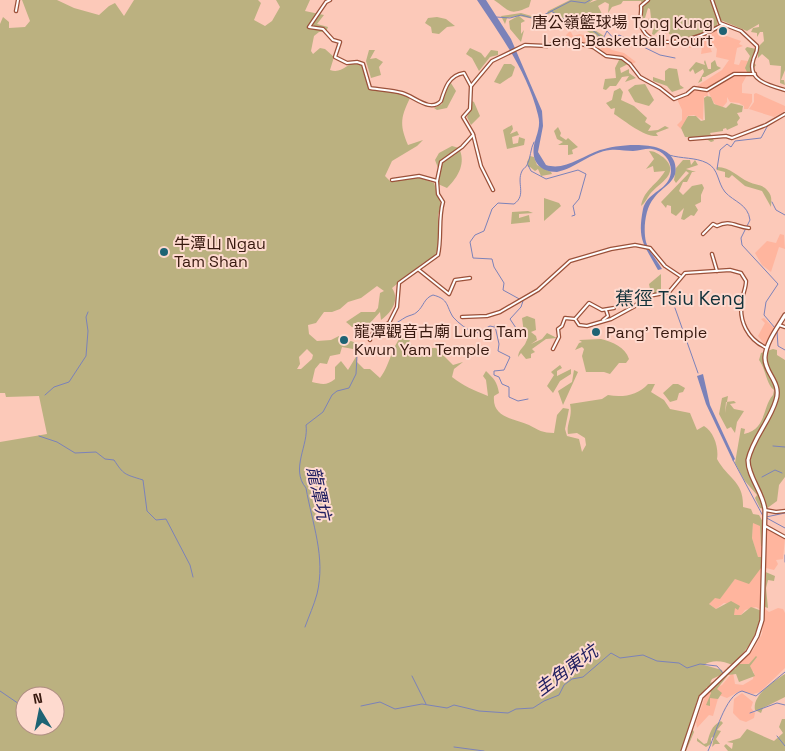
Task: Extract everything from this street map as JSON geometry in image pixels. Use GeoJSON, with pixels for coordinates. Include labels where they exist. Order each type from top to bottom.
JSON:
{"type":"FeatureCollection","features":[{"type":"Feature","properties":{"kind":"main road"},"geometry":{"type":"LineString","coordinates":[[683,751],[701,697],[746,654],[757,636],[763,611],[765,512],[762,496],[748,462],[751,450],[777,396],[776,381],[765,363],[767,348],[785,315]]}},
{"type":"Feature","properties":{"kind":"street"},"geometry":{"type":"LineString","coordinates":[[16,11],[18,0]]}},
{"type":"Feature","properties":{"kind":"street"},"geometry":{"type":"LineString","coordinates":[[330,0],[326,2],[309,27],[323,29],[333,40],[340,42],[335,57],[347,63],[357,62],[363,64],[370,88],[402,93],[420,102],[433,105],[442,101],[445,86],[456,74],[464,73],[471,86],[470,109],[463,118],[473,134],[481,166],[493,190]]}},
{"type":"Feature","properties":{"kind":"street"},"geometry":{"type":"LineString","coordinates":[[648,0],[641,6],[641,25],[647,34],[658,40],[685,41],[703,35],[722,25],[741,31],[757,45],[758,49],[752,64],[755,74],[766,85],[785,90]]}},
{"type":"Feature","properties":{"kind":"street"},"geometry":{"type":"LineString","coordinates":[[712,0],[722,25]]}},
{"type":"Feature","properties":{"kind":"street"},"geometry":{"type":"LineString","coordinates":[[471,86],[492,60],[527,45],[547,46],[565,40],[593,47],[606,56],[619,57],[629,62],[640,77],[660,88],[674,99],[687,94],[694,88],[709,90],[734,74],[755,74]]}},
{"type":"Feature","properties":{"kind":"street"},"geometry":{"type":"LineString","coordinates":[[690,139],[726,136],[732,138],[766,125],[785,114]]}},
{"type":"Feature","properties":{"kind":"street"},"geometry":{"type":"LineString","coordinates":[[370,340],[374,330],[389,323],[396,307],[399,283],[424,264],[435,260],[441,243],[440,214],[443,202],[438,194],[437,181],[442,162],[462,147],[473,134]]}},
{"type":"Feature","properties":{"kind":"street"},"geometry":{"type":"LineString","coordinates":[[392,180],[419,176],[437,181]]}},
{"type":"Feature","properties":{"kind":"street"},"geometry":{"type":"LineString","coordinates":[[703,234],[713,224],[717,226],[730,222],[748,228]]}},
{"type":"Feature","properties":{"kind":"street"},"geometry":{"type":"LineString","coordinates":[[462,317],[487,316],[524,299],[544,286],[570,261],[595,252],[639,245],[650,248],[665,266],[680,276]]}},
{"type":"Feature","properties":{"kind":"street"},"geometry":{"type":"LineString","coordinates":[[712,254],[717,271]]}},
{"type":"Feature","properties":{"kind":"street"},"geometry":{"type":"LineString","coordinates":[[418,270],[449,294],[455,280],[470,278]]}},
{"type":"Feature","properties":{"kind":"street"},"geometry":{"type":"LineString","coordinates":[[553,349],[559,337],[558,329],[562,326],[563,319],[575,320],[587,326],[603,322],[635,306],[644,297],[670,292],[676,286],[680,276],[689,272],[717,271],[737,271],[744,276],[746,284],[741,304],[743,322],[752,339],[767,348]]}},
{"type":"Feature","properties":{"kind":"street"},"geometry":{"type":"LineString","coordinates":[[575,320],[588,303],[597,309],[606,310],[614,308]]}},
{"type":"Feature","properties":{"kind":"street"},"geometry":{"type":"LineString","coordinates":[[603,322],[608,316],[606,310]]}},
{"type":"Feature","properties":{"kind":"street"},"geometry":{"type":"LineString","coordinates":[[779,325],[785,327]]}},
{"type":"Feature","properties":{"kind":"street"},"geometry":{"type":"LineString","coordinates":[[765,512],[785,511]]}},
{"type":"Feature","properties":{"kind":"street"},"geometry":{"type":"LineString","coordinates":[[765,526],[785,537]]}},
{"type":"Feature","properties":{"kind":"shaded area"},"geometry":{"type":"Polygon","coordinates":[[[22,0],[57,0],[74,8],[99,15],[115,3],[124,16],[134,0],[258,0],[261,3],[254,20],[265,26],[272,21],[280,7],[276,0],[310,0],[305,11],[324,15],[317,24],[328,27],[326,32],[319,32],[314,36],[311,51],[313,54],[320,48],[325,49],[334,57],[330,70],[334,71],[341,70],[357,62],[363,65],[369,88],[398,93],[410,98],[402,121],[405,138],[408,145],[423,140],[417,146],[392,161],[385,176],[391,182],[418,177],[434,183],[441,204],[438,215],[440,239],[436,254],[432,260],[423,263],[392,288],[395,297],[394,306],[381,320],[380,312],[371,322],[372,328],[365,323],[352,327],[346,322],[361,312],[375,312],[378,308],[380,293],[384,291],[377,286],[361,298],[348,302],[340,309],[324,312],[316,323],[308,325],[309,334],[317,341],[331,340],[339,336],[343,344],[351,341],[356,343],[353,349],[342,347],[340,354],[330,356],[327,364],[320,363],[315,369],[312,382],[329,383],[335,379],[335,367],[341,361],[348,370],[357,355],[357,362],[364,369],[370,369],[380,378],[399,339],[410,330],[411,338],[409,342],[412,345],[421,349],[436,348],[453,365],[463,362],[454,369],[452,377],[469,388],[488,396],[486,380],[483,376],[486,371],[495,381],[498,389],[499,393],[494,396],[496,409],[505,416],[541,431],[554,433],[557,415],[563,408],[569,409],[565,429],[567,436],[579,439],[582,452],[586,445],[585,438],[577,433],[568,434],[571,413],[570,404],[602,399],[608,395],[630,395],[640,391],[648,384],[655,384],[651,392],[664,400],[670,409],[690,413],[697,430],[704,426],[708,429],[715,441],[717,459],[741,491],[743,507],[751,509],[753,514],[759,515],[763,522],[763,546],[761,546],[760,526],[753,523],[752,538],[758,557],[764,557],[764,567],[761,568],[749,584],[735,579],[720,599],[715,598],[709,604],[716,609],[731,601],[740,606],[738,610],[735,608],[734,615],[741,615],[751,607],[762,611],[752,641],[732,665],[718,661],[704,665],[722,670],[723,674],[712,679],[710,683],[722,678],[728,667],[735,669],[737,664],[749,664],[757,657],[750,666],[755,676],[739,682],[736,674],[728,675],[717,689],[722,693],[718,699],[710,698],[710,706],[706,705],[711,693],[707,687],[697,701],[690,725],[694,732],[686,751],[0,751],[0,442],[47,434],[39,396],[6,397],[5,393],[0,393],[0,24],[3,17],[9,22],[9,28],[25,27],[30,21],[22,0]],[[307,349],[299,357],[300,364],[297,369],[301,369],[312,359],[313,355],[307,349]]]}},
{"type":"Feature","properties":{"kind":"shaded area"},"geometry":{"type":"Polygon","coordinates":[[[494,0],[531,0],[529,7],[513,12],[494,0]]]}},
{"type":"Feature","properties":{"kind":"shaded area"},"geometry":{"type":"Polygon","coordinates":[[[570,0],[593,0],[589,3],[597,0],[785,0],[785,70],[781,80],[784,80],[785,85],[780,83],[781,66],[770,65],[769,60],[762,54],[758,58],[758,52],[754,54],[757,57],[753,62],[756,65],[751,72],[752,74],[749,76],[745,68],[750,56],[745,49],[747,47],[756,49],[764,41],[763,32],[760,32],[757,37],[757,33],[751,32],[753,28],[759,27],[759,24],[747,31],[718,19],[717,26],[711,32],[686,40],[669,34],[665,20],[657,25],[664,29],[666,34],[659,30],[654,35],[652,34],[655,19],[650,24],[643,23],[642,21],[651,18],[650,9],[648,8],[645,18],[642,20],[639,8],[643,7],[641,1],[623,1],[621,4],[612,7],[608,13],[609,4],[605,2],[598,6],[602,14],[595,17],[592,24],[582,22],[604,36],[601,40],[576,24],[560,20],[552,12],[546,16],[548,11],[570,0]]]}},
{"type":"Feature","properties":{"kind":"shaded area"},"geometry":{"type":"Polygon","coordinates":[[[521,13],[535,17],[544,15],[544,17],[534,19],[519,16],[525,21],[521,23],[521,34],[524,30],[521,42],[510,29],[509,21],[518,16],[507,18],[505,24],[501,16],[521,13]]]}},
{"type":"Feature","properties":{"kind":"shaded area"},"geometry":{"type":"Polygon","coordinates":[[[428,18],[446,19],[455,26],[447,27],[439,34],[432,33],[431,27],[425,23],[428,18]]]}},
{"type":"Feature","properties":{"kind":"shaded area"},"geometry":{"type":"Polygon","coordinates":[[[716,29],[718,33],[741,41],[739,44],[743,46],[737,48],[734,64],[739,65],[741,60],[748,61],[748,73],[731,75],[705,90],[697,86],[722,70],[729,60],[716,57],[717,49],[714,45],[709,45],[712,52],[701,54],[702,47],[689,48],[688,42],[699,39],[716,29]]]}},
{"type":"Feature","properties":{"kind":"shaded area"},"geometry":{"type":"Polygon","coordinates":[[[569,32],[573,36],[580,34],[600,41],[597,48],[569,40],[566,35],[569,32]]]}},
{"type":"Feature","properties":{"kind":"shaded area"},"geometry":{"type":"Polygon","coordinates":[[[600,42],[612,50],[624,53],[636,62],[632,64],[623,58],[607,55],[601,51],[600,42]]]}},
{"type":"Feature","properties":{"kind":"shaded area"},"geometry":{"type":"Polygon","coordinates":[[[470,48],[481,53],[485,58],[491,50],[498,51],[498,55],[490,57],[479,71],[472,58],[466,54],[470,48]]]}},
{"type":"Feature","properties":{"kind":"shaded area"},"geometry":{"type":"Polygon","coordinates":[[[369,50],[375,50],[370,59],[376,58],[383,62],[379,67],[381,75],[371,78],[366,61],[369,50]]]}},
{"type":"Feature","properties":{"kind":"shaded area"},"geometry":{"type":"Polygon","coordinates":[[[620,58],[628,64],[620,68],[621,73],[629,69],[629,73],[636,78],[625,82],[629,76],[622,77],[616,86],[610,86],[606,90],[603,89],[605,79],[616,78],[615,68],[620,58]]]}},
{"type":"Feature","properties":{"kind":"shaded area"},"geometry":{"type":"Polygon","coordinates":[[[705,60],[708,69],[711,69],[711,63],[715,60],[717,66],[721,68],[702,77],[702,81],[698,83],[704,72],[703,69],[695,74],[693,69],[690,72],[689,70],[696,62],[705,65],[705,60]]]}},
{"type":"Feature","properties":{"kind":"shaded area"},"geometry":{"type":"Polygon","coordinates":[[[504,64],[511,64],[515,67],[512,76],[500,84],[494,82],[504,64]]]}},
{"type":"Feature","properties":{"kind":"shaded area"},"geometry":{"type":"Polygon","coordinates":[[[669,68],[677,69],[680,85],[684,88],[672,92],[667,86],[653,81],[653,77],[665,81],[665,71],[669,68]]]}},
{"type":"Feature","properties":{"kind":"shaded area"},"geometry":{"type":"Polygon","coordinates":[[[738,74],[747,75],[742,84],[742,93],[752,94],[752,102],[748,109],[744,109],[744,106],[739,103],[730,102],[727,97],[727,102],[721,109],[714,103],[708,91],[738,74]]]}},
{"type":"Feature","properties":{"kind":"shaded area"},"geometry":{"type":"Polygon","coordinates":[[[449,80],[456,91],[447,108],[437,110],[434,108],[442,104],[449,80]]]}},
{"type":"Feature","properties":{"kind":"shaded area"},"geometry":{"type":"Polygon","coordinates":[[[645,84],[654,100],[649,106],[635,102],[628,90],[635,85],[645,84]]]}},
{"type":"Feature","properties":{"kind":"shaded area"},"geometry":{"type":"Polygon","coordinates":[[[620,88],[623,92],[621,100],[634,106],[647,118],[645,122],[651,126],[648,131],[658,130],[665,126],[669,128],[656,133],[658,136],[652,136],[641,132],[614,114],[615,108],[611,109],[606,103],[612,100],[614,91],[620,88]]]}},
{"type":"Feature","properties":{"kind":"shaded area"},"geometry":{"type":"Polygon","coordinates":[[[694,89],[707,91],[708,96],[704,96],[703,120],[694,115],[687,116],[687,123],[681,129],[677,125],[682,120],[682,110],[677,99],[694,89]]]}},
{"type":"Feature","properties":{"kind":"shaded area"},"geometry":{"type":"Polygon","coordinates":[[[756,93],[785,106],[785,111],[774,117],[749,109],[754,102],[754,94],[756,93]]]}},
{"type":"Feature","properties":{"kind":"shaded area"},"geometry":{"type":"Polygon","coordinates":[[[707,96],[711,97],[714,104],[726,108],[731,103],[743,106],[742,112],[737,113],[740,118],[737,122],[738,125],[727,130],[726,128],[723,131],[710,133],[714,141],[711,142],[705,138],[685,137],[681,128],[688,116],[696,116],[701,121],[705,120],[704,98],[707,96]]]}},
{"type":"Feature","properties":{"kind":"shaded area"},"geometry":{"type":"Polygon","coordinates":[[[470,100],[474,102],[480,116],[471,125],[467,117],[471,108],[470,100]]]}},
{"type":"Feature","properties":{"kind":"shaded area"},"geometry":{"type":"Polygon","coordinates":[[[512,125],[513,129],[510,134],[517,131],[519,135],[512,137],[513,144],[518,143],[519,137],[525,139],[524,145],[507,149],[503,130],[512,125]]]}},
{"type":"Feature","properties":{"kind":"shaded area"},"geometry":{"type":"Polygon","coordinates":[[[558,127],[561,133],[560,136],[566,140],[568,138],[578,147],[572,150],[573,154],[568,155],[568,145],[558,145],[563,142],[557,139],[554,131],[558,127]]]}},
{"type":"Feature","properties":{"kind":"shaded area"},"geometry":{"type":"Polygon","coordinates":[[[452,146],[459,148],[462,159],[458,174],[447,188],[438,184],[440,173],[435,160],[439,153],[452,146]]]}},
{"type":"Feature","properties":{"kind":"shaded area"},"geometry":{"type":"Polygon","coordinates":[[[649,151],[663,157],[668,163],[670,173],[641,206],[645,195],[665,171],[654,172],[653,166],[646,169],[654,159],[649,151]]]}},
{"type":"Feature","properties":{"kind":"shaded area"},"geometry":{"type":"Polygon","coordinates":[[[530,156],[534,157],[537,165],[552,174],[541,176],[538,169],[535,171],[528,167],[527,162],[530,156]]]}},
{"type":"Feature","properties":{"kind":"shaded area"},"geometry":{"type":"Polygon","coordinates":[[[683,160],[690,160],[691,165],[695,160],[698,165],[686,169],[696,172],[692,172],[687,182],[683,182],[679,191],[683,195],[692,186],[702,184],[704,188],[701,202],[695,205],[698,210],[694,216],[691,215],[684,220],[681,219],[684,208],[676,216],[671,213],[671,206],[667,205],[666,208],[661,202],[689,173],[686,171],[676,183],[674,180],[676,168],[683,160]]]}},
{"type":"Feature","properties":{"kind":"shaded area"},"geometry":{"type":"Polygon","coordinates":[[[717,167],[722,167],[751,183],[765,188],[771,196],[771,207],[762,191],[745,186],[732,175],[729,178],[725,177],[725,172],[717,170],[717,167]]]}},
{"type":"Feature","properties":{"kind":"shaded area"},"geometry":{"type":"Polygon","coordinates":[[[544,198],[559,203],[561,206],[544,221],[544,198]]]}},
{"type":"Feature","properties":{"kind":"shaded area"},"geometry":{"type":"Polygon","coordinates":[[[528,211],[533,213],[519,214],[519,218],[529,215],[530,222],[511,224],[512,212],[528,211]]]}},
{"type":"Feature","properties":{"kind":"shaded area"},"geometry":{"type":"Polygon","coordinates":[[[780,234],[784,235],[785,249],[779,247],[771,272],[762,265],[755,253],[767,241],[776,243],[780,234]]]}},
{"type":"Feature","properties":{"kind":"shaded area"},"geometry":{"type":"Polygon","coordinates":[[[661,274],[661,292],[651,294],[649,284],[661,274]]]}},
{"type":"Feature","properties":{"kind":"shaded area"},"geometry":{"type":"Polygon","coordinates":[[[527,316],[535,319],[536,330],[531,332],[536,336],[537,340],[531,344],[542,339],[547,333],[557,338],[546,339],[532,349],[535,352],[531,354],[531,358],[526,359],[521,353],[518,357],[527,339],[528,330],[524,333],[522,318],[527,316]]]}},
{"type":"Feature","properties":{"kind":"shaded area"},"geometry":{"type":"Polygon","coordinates":[[[764,318],[775,329],[765,345],[758,336],[765,323],[761,319],[764,318]]]}},
{"type":"Feature","properties":{"kind":"shaded area"},"geometry":{"type":"Polygon","coordinates":[[[601,339],[625,351],[629,359],[626,363],[619,363],[610,374],[586,372],[582,356],[584,349],[582,347],[575,350],[579,343],[582,342],[579,340],[601,339]]]}},
{"type":"Feature","properties":{"kind":"shaded area"},"geometry":{"type":"Polygon","coordinates":[[[773,349],[777,350],[777,355],[785,360],[785,477],[779,485],[777,501],[766,509],[760,508],[755,498],[757,495],[744,480],[735,463],[741,428],[745,429],[744,434],[757,427],[773,395],[774,390],[769,384],[759,360],[761,353],[773,349]]]}},
{"type":"Feature","properties":{"kind":"shaded area"},"geometry":{"type":"Polygon","coordinates":[[[560,365],[562,368],[557,371],[557,376],[571,369],[571,374],[560,381],[553,393],[547,386],[554,375],[551,372],[560,365]]]}},
{"type":"Feature","properties":{"kind":"shaded area"},"geometry":{"type":"Polygon","coordinates":[[[574,370],[578,372],[563,405],[558,391],[572,382],[574,370]]]}},
{"type":"Feature","properties":{"kind":"shaded area"},"geometry":{"type":"Polygon","coordinates":[[[673,384],[678,384],[685,388],[683,392],[679,393],[677,400],[670,402],[663,393],[673,384]]]}},
{"type":"Feature","properties":{"kind":"shaded area"},"geometry":{"type":"Polygon","coordinates":[[[728,396],[727,402],[734,401],[736,403],[730,404],[734,409],[744,411],[737,422],[735,433],[731,427],[727,429],[719,414],[722,398],[728,396]]]}},
{"type":"Feature","properties":{"kind":"shaded area"},"geometry":{"type":"Polygon","coordinates":[[[753,523],[763,523],[762,557],[758,558],[752,538],[753,523]]]}},
{"type":"Feature","properties":{"kind":"shaded area"},"geometry":{"type":"Polygon","coordinates":[[[766,528],[785,538],[783,559],[776,560],[778,564],[774,570],[766,568],[766,528]]]}},
{"type":"Feature","properties":{"kind":"shaded area"},"geometry":{"type":"Polygon","coordinates":[[[762,567],[761,610],[756,607],[745,610],[741,615],[733,615],[735,607],[740,606],[724,603],[716,609],[709,604],[714,597],[720,598],[735,579],[762,567]]]}},
{"type":"Feature","properties":{"kind":"shaded area"},"geometry":{"type":"Polygon","coordinates":[[[761,570],[775,576],[774,581],[768,580],[766,588],[768,608],[762,606],[761,570]]]}},
{"type":"Feature","properties":{"kind":"shaded area"},"geometry":{"type":"Polygon","coordinates":[[[778,608],[783,609],[785,613],[785,668],[760,692],[753,694],[740,691],[727,698],[719,695],[713,716],[709,715],[697,728],[696,722],[707,691],[722,685],[733,672],[735,684],[743,685],[753,679],[754,672],[736,667],[753,650],[762,634],[765,609],[769,612],[778,608]]]}},
{"type":"Feature","properties":{"kind":"shaded area"},"geometry":{"type":"Polygon","coordinates":[[[785,674],[785,697],[763,708],[761,713],[755,710],[755,704],[760,694],[785,674]]]}},
{"type":"Feature","properties":{"kind":"shaded area"},"geometry":{"type":"Polygon","coordinates":[[[742,693],[753,702],[751,708],[755,713],[754,718],[746,722],[740,720],[733,713],[734,699],[742,693]]]}},
{"type":"Feature","properties":{"kind":"shaded area"},"geometry":{"type":"Polygon","coordinates":[[[782,719],[785,719],[785,751],[728,751],[724,746],[726,744],[732,749],[733,743],[727,742],[740,738],[747,729],[774,741],[783,733],[779,727],[782,719]]]}},
{"type":"Feature","properties":{"kind":"shaded area"},"geometry":{"type":"Polygon","coordinates":[[[721,721],[723,723],[717,730],[721,731],[716,739],[720,744],[715,744],[712,747],[714,736],[711,738],[711,744],[706,747],[697,741],[697,738],[704,744],[707,743],[713,728],[721,721]]]}},
{"type":"Feature","properties":{"kind":"water"},"geometry":{"type":"Polygon","coordinates":[[[477,0],[486,0],[511,39],[542,111],[543,126],[538,152],[546,165],[560,166],[600,150],[629,145],[652,146],[662,149],[674,161],[676,168],[673,178],[651,202],[645,225],[647,246],[662,269],[658,270],[643,242],[641,220],[645,204],[668,181],[671,171],[669,161],[662,153],[652,149],[633,151],[610,150],[603,151],[557,172],[541,168],[535,160],[534,154],[539,121],[528,84],[513,55],[477,0]]]}},
{"type":"Feature","properties":{"kind":"water"},"geometry":{"type":"Polygon","coordinates":[[[703,374],[710,405],[735,459],[733,461],[706,404],[697,376],[703,374]]]}},
{"type":"Feature","properties":{"kind":"waterway"},"geometry":{"type":"LineString","coordinates":[[496,17],[510,18],[521,15],[536,19],[571,1],[585,3],[590,0]]}},
{"type":"Feature","properties":{"kind":"waterway"},"geometry":{"type":"LineString","coordinates":[[551,11],[562,18],[592,30],[604,42]]}},
{"type":"Feature","properties":{"kind":"waterway"},"geometry":{"type":"LineString","coordinates":[[603,39],[607,31],[614,39],[619,35],[660,55],[675,58]]}},
{"type":"Feature","properties":{"kind":"waterway"},"geometry":{"type":"LineString","coordinates":[[717,169],[720,150],[727,144],[731,147],[735,141],[761,138],[768,125]]}},
{"type":"Feature","properties":{"kind":"waterway"},"geometry":{"type":"LineString","coordinates":[[378,331],[416,313],[428,298],[433,295],[445,301],[453,317],[475,334],[490,326],[512,331],[516,328],[510,319],[521,307],[523,301],[503,290],[504,283],[494,267],[492,259],[473,258],[470,242],[475,235],[484,231],[492,209],[498,203],[514,204],[520,197],[520,175],[527,166],[534,142]]}},
{"type":"Feature","properties":{"kind":"waterway"},"geometry":{"type":"LineString","coordinates":[[669,155],[707,163],[716,172],[725,192],[747,210],[750,220],[741,238],[742,245],[778,284],[766,302],[764,315],[775,328]]}},
{"type":"Feature","properties":{"kind":"waterway"},"geometry":{"type":"LineString","coordinates":[[528,165],[531,171],[546,179],[578,170],[586,174],[579,199],[573,206],[575,215],[572,216]]}},
{"type":"Feature","properties":{"kind":"waterway"},"geometry":{"type":"LineString","coordinates":[[772,202],[776,210],[785,215]]}},
{"type":"Feature","properties":{"kind":"waterway"},"geometry":{"type":"LineString","coordinates":[[675,308],[698,373]]}},
{"type":"Feature","properties":{"kind":"waterway"},"geometry":{"type":"LineString","coordinates":[[45,395],[54,387],[69,382],[86,356],[88,331],[86,317],[88,312]]}},
{"type":"Feature","properties":{"kind":"waterway"},"geometry":{"type":"LineString","coordinates":[[495,326],[499,344],[498,351],[510,357],[504,370],[494,371],[494,375],[499,377],[502,384],[509,387],[509,397],[518,401],[528,399]]}},
{"type":"Feature","properties":{"kind":"waterway"},"geometry":{"type":"LineString","coordinates":[[777,331],[778,346],[785,350]]}},
{"type":"Feature","properties":{"kind":"waterway","name":"龍潭坑"},"geometry":{"type":"LineString","coordinates":[[305,627],[317,594],[320,567],[306,488],[300,473],[306,425],[323,412],[332,395],[337,391],[349,388],[356,374],[357,356]]}},
{"type":"Feature","properties":{"kind":"waterway"},"geometry":{"type":"LineString","coordinates":[[39,436],[57,442],[75,453],[96,452],[105,459],[114,460],[125,473],[143,480],[147,511],[156,520],[166,519],[190,565],[193,577]]}},
{"type":"Feature","properties":{"kind":"waterway"},"geometry":{"type":"LineString","coordinates":[[773,446],[785,447]]}},
{"type":"Feature","properties":{"kind":"waterway"},"geometry":{"type":"LineString","coordinates":[[733,460],[763,516],[785,528]]}},
{"type":"Feature","properties":{"kind":"waterway"},"geometry":{"type":"LineString","coordinates":[[762,477],[775,470],[782,473]]}},
{"type":"Feature","properties":{"kind":"waterway"},"geometry":{"type":"LineString","coordinates":[[766,517],[785,513]]}},
{"type":"Feature","properties":{"kind":"waterway"},"geometry":{"type":"LineString","coordinates":[[785,555],[785,562]]}},
{"type":"Feature","properties":{"kind":"waterway","name":"圭角東坑"},"geometry":{"type":"LineString","coordinates":[[361,706],[380,702],[395,709],[422,704],[447,708],[454,705],[479,711],[508,713],[516,709],[533,708],[559,695],[564,685],[572,679],[583,677],[611,653],[620,658],[643,655],[657,661],[679,663],[687,668],[700,664],[717,666],[723,673]]}},
{"type":"Feature","properties":{"kind":"waterway"},"geometry":{"type":"LineString","coordinates":[[708,751],[721,717],[736,694],[742,691],[756,696],[785,672]]}},
{"type":"Feature","properties":{"kind":"waterway"},"geometry":{"type":"LineString","coordinates":[[412,676],[426,704]]}},
{"type":"Feature","properties":{"kind":"waterway"},"geometry":{"type":"LineString","coordinates":[[0,691],[15,701]]}},
{"type":"Feature","properties":{"kind":"waterway"},"geometry":{"type":"LineString","coordinates":[[750,713],[777,703],[785,705]]}},
{"type":"Feature","properties":{"kind":"waterway"},"geometry":{"type":"LineString","coordinates":[[777,736],[785,746]]}},
{"type":"Feature","properties":{"kind":"waterway"},"geometry":{"type":"LineString","coordinates":[[454,747],[484,751]]}},
{"type":"Feature","properties":{"kind":"place","name":"唐公嶺籃球場 Tong Kung Leng Basketball Court"},"geometry":{"type":"Point","coordinates":[723,31]}},
{"type":"Feature","properties":{"kind":"place","name":"牛潭山 Ngau Tam Shan"},"geometry":{"type":"Point","coordinates":[164,252]}},
{"type":"Feature","properties":{"kind":"place","name":"Pang' Temple"},"geometry":{"type":"Point","coordinates":[596,332]}},
{"type":"Feature","properties":{"kind":"place","name":"龍潭觀音古廟 Lung Tam Kwun Yam Temple"},"geometry":{"type":"Point","coordinates":[344,340]}},
{"type":"Feature","properties":{"kind":"district","name":"蕉徑 Tsiu Keng"},"geometry":{"type":"Point","coordinates":[680,298]}}]}
